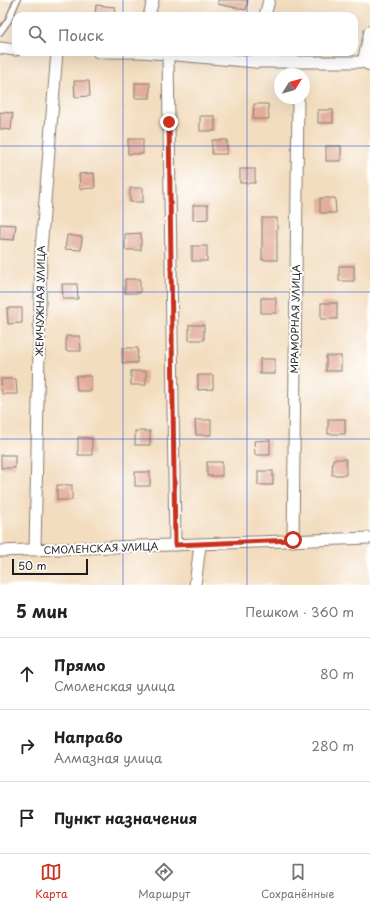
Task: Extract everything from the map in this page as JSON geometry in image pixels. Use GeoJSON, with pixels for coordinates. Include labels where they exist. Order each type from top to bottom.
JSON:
{"type":"FeatureCollection","features":[{"type":"Feature","properties":{"kind":"street"},"geometry":{"type":"LineString","coordinates":[[150,12],[152,0]]}},
{"type":"Feature","properties":{"kind":"street"},"geometry":{"type":"LineString","coordinates":[[266,12],[269,0]]}},
{"type":"Feature","properties":{"kind":"street"},"geometry":{"type":"LineString","coordinates":[[309,68],[366,63],[370,31]]}},
{"type":"Feature","properties":{"kind":"street"},"geometry":{"type":"LineString","coordinates":[[0,48],[12,50]]}},
{"type":"Feature","properties":{"kind":"street","name":"ЖЕМЧУЖНАЯ УЛИЦА"},"geometry":{"type":"LineString","coordinates":[[35,550],[41,250],[57,56]]}},
{"type":"Feature","properties":{"kind":"street"},"geometry":{"type":"LineString","coordinates":[[168,56],[175,545]]}},
{"type":"Feature","properties":{"kind":"street"},"geometry":{"type":"LineString","coordinates":[[212,56],[257,57],[295,68]]}},
{"type":"Feature","properties":{"kind":"street","name":"МРАМОРНАЯ УЛИЦА"},"geometry":{"type":"LineString","coordinates":[[293,540],[298,104]]}},
{"type":"Feature","properties":{"kind":"street","name":"СМОЛЕНСКАЯ УЛИЦА"},"geometry":{"type":"LineString","coordinates":[[0,551],[370,538]]}},
{"type":"Feature","properties":{"kind":"street"},"geometry":{"type":"LineString","coordinates":[[195,585],[200,545]]}},
{"type":"Feature","properties":{"kind":"lane"},"geometry":{"type":"LineString","coordinates":[[0,32],[8,21],[16,0]]}},
{"type":"Feature","properties":{"kind":"building"},"geometry":{"type":"Polygon","coordinates":[[[218,0],[248,0],[246,10],[218,4],[218,0]]]}},
{"type":"Feature","properties":{"kind":"building"},"geometry":{"type":"Polygon","coordinates":[[[96,5],[115,7],[114,12],[95,12],[96,5]]]}},
{"type":"Feature","properties":{"kind":"building"},"geometry":{"type":"Polygon","coordinates":[[[74,81],[89,81],[90,96],[75,97],[74,81]]]}},
{"type":"Feature","properties":{"kind":"building"},"geometry":{"type":"Polygon","coordinates":[[[135,83],[150,83],[150,98],[135,98],[135,83]]]}},
{"type":"Feature","properties":{"kind":"building"},"geometry":{"type":"Polygon","coordinates":[[[254,104],[268,104],[269,119],[253,119],[254,104]]]}},
{"type":"Feature","properties":{"kind":"building"},"geometry":{"type":"Polygon","coordinates":[[[318,110],[333,110],[333,123],[318,123],[318,110]]]}},
{"type":"Feature","properties":{"kind":"building"},"geometry":{"type":"Polygon","coordinates":[[[0,112],[13,113],[11,130],[0,129],[0,112]]]}},
{"type":"Feature","properties":{"kind":"building"},"geometry":{"type":"Polygon","coordinates":[[[200,116],[215,116],[215,131],[200,131],[200,116]]]}},
{"type":"Feature","properties":{"kind":"building"},"geometry":{"type":"Polygon","coordinates":[[[128,139],[143,139],[143,154],[128,154],[128,139]]]}},
{"type":"Feature","properties":{"kind":"building"},"geometry":{"type":"Polygon","coordinates":[[[212,140],[227,140],[227,154],[212,154],[212,140]]]}},
{"type":"Feature","properties":{"kind":"building"},"geometry":{"type":"Polygon","coordinates":[[[326,146],[341,146],[341,161],[326,161],[326,146]]]}},
{"type":"Feature","properties":{"kind":"building"},"geometry":{"type":"Polygon","coordinates":[[[240,169],[255,169],[255,183],[240,183],[240,169]]]}},
{"type":"Feature","properties":{"kind":"building"},"geometry":{"type":"Polygon","coordinates":[[[94,173],[95,188],[80,189],[79,174],[94,173]]]}},
{"type":"Feature","properties":{"kind":"building"},"geometry":{"type":"Polygon","coordinates":[[[130,188],[143,188],[143,202],[130,202],[130,188]]]}},
{"type":"Feature","properties":{"kind":"building"},"geometry":{"type":"Polygon","coordinates":[[[320,198],[335,198],[336,213],[320,213],[320,198]]]}},
{"type":"Feature","properties":{"kind":"building"},"geometry":{"type":"Polygon","coordinates":[[[193,205],[208,205],[208,219],[193,220],[193,205]]]}},
{"type":"Feature","properties":{"kind":"building"},"geometry":{"type":"Polygon","coordinates":[[[262,218],[277,218],[277,260],[262,260],[262,218]]]}},
{"type":"Feature","properties":{"kind":"building"},"geometry":{"type":"Polygon","coordinates":[[[0,224],[16,225],[14,240],[0,239],[0,224]]]}},
{"type":"Feature","properties":{"kind":"building"},"geometry":{"type":"Polygon","coordinates":[[[141,233],[141,250],[125,250],[125,234],[141,233]]]}},
{"type":"Feature","properties":{"kind":"building"},"geometry":{"type":"Polygon","coordinates":[[[67,235],[82,237],[81,250],[65,249],[67,235]]]}},
{"type":"Feature","properties":{"kind":"building"},"geometry":{"type":"Polygon","coordinates":[[[192,246],[207,246],[207,261],[192,261],[192,246]]]}},
{"type":"Feature","properties":{"kind":"building"},"geometry":{"type":"Polygon","coordinates":[[[339,266],[354,266],[354,281],[339,281],[339,266]]]}},
{"type":"Feature","properties":{"kind":"building"},"geometry":{"type":"Polygon","coordinates":[[[125,279],[140,279],[140,293],[125,293],[125,279]]]}},
{"type":"Feature","properties":{"kind":"building"},"geometry":{"type":"Polygon","coordinates":[[[62,284],[77,284],[78,299],[63,299],[62,284]]]}},
{"type":"Feature","properties":{"kind":"building"},"geometry":{"type":"Polygon","coordinates":[[[261,298],[276,298],[276,313],[261,313],[261,298]]]}},
{"type":"Feature","properties":{"kind":"building"},"geometry":{"type":"Polygon","coordinates":[[[321,303],[337,303],[337,319],[321,319],[321,303]]]}},
{"type":"Feature","properties":{"kind":"building"},"geometry":{"type":"Polygon","coordinates":[[[7,308],[22,308],[22,323],[8,324],[7,308]]]}},
{"type":"Feature","properties":{"kind":"building"},"geometry":{"type":"Polygon","coordinates":[[[189,325],[204,325],[204,340],[189,340],[189,325]]]}},
{"type":"Feature","properties":{"kind":"building"},"geometry":{"type":"Polygon","coordinates":[[[66,336],[80,336],[81,351],[66,351],[66,336]]]}},
{"type":"Feature","properties":{"kind":"building"},"geometry":{"type":"Polygon","coordinates":[[[122,348],[138,348],[137,363],[122,363],[122,348]]]}},
{"type":"Feature","properties":{"kind":"building"},"geometry":{"type":"Polygon","coordinates":[[[326,356],[341,356],[341,371],[326,371],[326,356]]]}},
{"type":"Feature","properties":{"kind":"building"},"geometry":{"type":"Polygon","coordinates":[[[260,359],[275,359],[275,374],[260,374],[260,359]]]}},
{"type":"Feature","properties":{"kind":"building"},"geometry":{"type":"Polygon","coordinates":[[[131,371],[146,371],[146,385],[131,385],[131,371]]]}},
{"type":"Feature","properties":{"kind":"building"},"geometry":{"type":"Polygon","coordinates":[[[198,375],[213,375],[213,389],[198,390],[198,375]]]}},
{"type":"Feature","properties":{"kind":"building"},"geometry":{"type":"Polygon","coordinates":[[[76,376],[91,376],[91,391],[77,391],[76,376]]]}},
{"type":"Feature","properties":{"kind":"building"},"geometry":{"type":"Polygon","coordinates":[[[1,379],[16,379],[17,394],[2,394],[1,379]]]}},
{"type":"Feature","properties":{"kind":"building"},"geometry":{"type":"Polygon","coordinates":[[[328,419],[345,419],[345,434],[328,434],[328,419]]]}},
{"type":"Feature","properties":{"kind":"building"},"geometry":{"type":"Polygon","coordinates":[[[195,420],[211,420],[211,435],[196,435],[195,420]]]}},
{"type":"Feature","properties":{"kind":"building"},"geometry":{"type":"Polygon","coordinates":[[[135,431],[150,431],[150,445],[135,445],[135,431]]]}},
{"type":"Feature","properties":{"kind":"building"},"geometry":{"type":"Polygon","coordinates":[[[78,437],[92,438],[92,455],[78,455],[78,437]]]}},
{"type":"Feature","properties":{"kind":"building"},"geometry":{"type":"Polygon","coordinates":[[[270,440],[270,455],[255,455],[254,441],[270,440]]]}},
{"type":"Feature","properties":{"kind":"building"},"geometry":{"type":"Polygon","coordinates":[[[1,455],[15,455],[15,468],[1,468],[1,455]]]}},
{"type":"Feature","properties":{"kind":"building"},"geometry":{"type":"Polygon","coordinates":[[[333,459],[346,459],[346,475],[332,475],[333,459]]]}},
{"type":"Feature","properties":{"kind":"building"},"geometry":{"type":"Polygon","coordinates":[[[207,462],[222,462],[222,476],[207,476],[207,462]]]}},
{"type":"Feature","properties":{"kind":"building"},"geometry":{"type":"Polygon","coordinates":[[[258,471],[273,471],[273,485],[258,485],[258,471]]]}},
{"type":"Feature","properties":{"kind":"building"},"geometry":{"type":"Polygon","coordinates":[[[135,472],[150,472],[150,486],[135,486],[135,472]]]}},
{"type":"Feature","properties":{"kind":"building"},"geometry":{"type":"Polygon","coordinates":[[[57,485],[72,485],[72,500],[57,500],[57,485]]]}},
{"type":"Feature","properties":{"kind":"route"},"geometry":{"type":"LineString","coordinates":[[169,122],[175,545],[293,540]]}}]}
